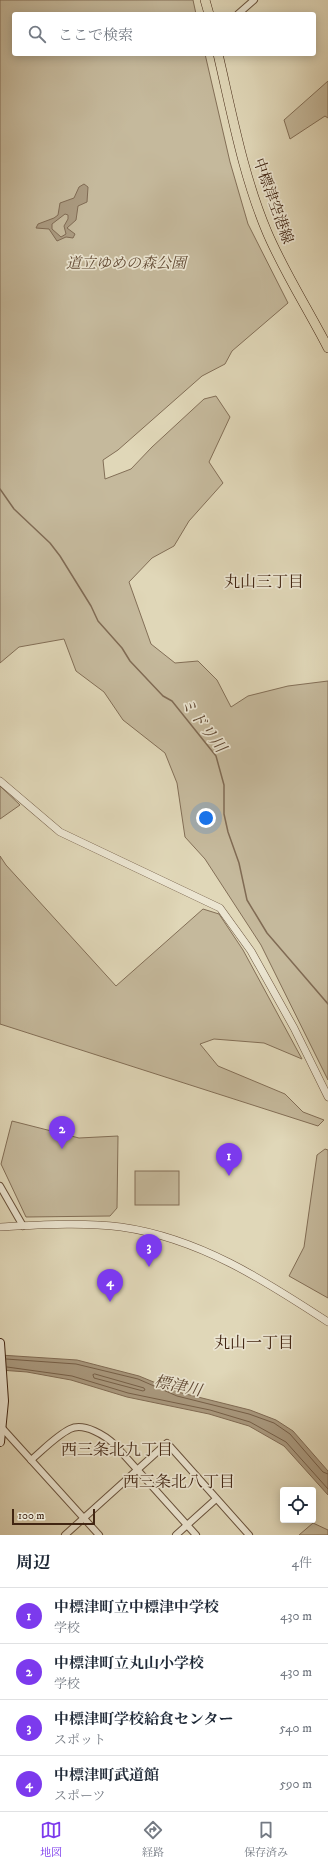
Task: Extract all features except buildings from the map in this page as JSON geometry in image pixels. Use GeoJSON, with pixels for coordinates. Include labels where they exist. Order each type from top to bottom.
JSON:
{"type":"FeatureCollection","features":[{"type":"Feature","properties":{"kind":"main road"},"geometry":{"type":"LineString","coordinates":[[206,0],[209,12]]}},
{"type":"Feature","properties":{"kind":"main road","name":"中標津空港線"},"geometry":{"type":"LineString","coordinates":[[218,56],[248,178],[260,214],[278,255],[328,348]]}},
{"type":"Feature","properties":{"kind":"main road"},"geometry":{"type":"LineString","coordinates":[[0,1343],[4,1401],[0,1442]]}},
{"type":"Feature","properties":{"kind":"street"},"geometry":{"type":"LineString","coordinates":[[240,12],[254,0]]}},
{"type":"Feature","properties":{"kind":"street"},"geometry":{"type":"LineString","coordinates":[[0,781],[60,832],[220,908],[251,951],[294,1028],[328,1097]]}},
{"type":"Feature","properties":{"kind":"street"},"geometry":{"type":"LineString","coordinates":[[0,1186],[23,1226]]}},
{"type":"Feature","properties":{"kind":"street"},"geometry":{"type":"LineString","coordinates":[[0,1227],[82,1224],[121,1227],[175,1239],[226,1260],[328,1322]]}},
{"type":"Feature","properties":{"kind":"street"},"geometry":{"type":"LineString","coordinates":[[30,1460],[70,1428],[76,1427],[100,1433],[110,1439],[196,1535]]}},
{"type":"Feature","properties":{"kind":"street"},"geometry":{"type":"LineString","coordinates":[[2,1429],[99,1535]]}},
{"type":"Feature","properties":{"kind":"street"},"geometry":{"type":"LineString","coordinates":[[65,1535],[137,1469],[168,1444],[249,1535]]}},
{"type":"Feature","properties":{"kind":"street"},"geometry":{"type":"LineString","coordinates":[[176,1535],[216,1498]]}},
{"type":"Feature","properties":{"kind":"green space","name":"道立ゆめの森公園"},"geometry":{"type":"Polygon","coordinates":[[[0,0],[193,0],[196,12],[12,12],[12,56],[205,56],[230,162],[248,224],[288,303],[232,351],[225,364],[202,376],[118,450],[103,460],[105,479],[131,469],[152,447],[204,399],[216,396],[230,417],[209,462],[223,483],[189,521],[174,546],[152,558],[129,582],[151,644],[175,663],[198,661],[217,680],[231,707],[248,696],[288,686],[328,681],[328,1080],[261,945],[205,859],[185,837],[177,783],[165,753],[123,720],[104,692],[76,671],[64,639],[19,647],[0,663],[0,0]]]}},
{"type":"Feature","properties":{"kind":"green space"},"geometry":{"type":"Polygon","coordinates":[[[328,81],[328,118],[325,116],[290,139],[284,120],[328,81]]]}},
{"type":"Feature","properties":{"kind":"green space"},"geometry":{"type":"Polygon","coordinates":[[[0,786],[20,805],[0,819],[0,786]]]}},
{"type":"Feature","properties":{"kind":"green space"},"geometry":{"type":"Polygon","coordinates":[[[0,856],[6,865],[116,986],[203,909],[219,914],[243,950],[302,1059],[264,1043],[214,1039],[200,1044],[218,1066],[285,1094],[303,1112],[324,1120],[318,1126],[0,1024],[0,856]]]}},
{"type":"Feature","properties":{"kind":"green space"},"geometry":{"type":"Polygon","coordinates":[[[12,1121],[79,1138],[118,1136],[117,1208],[110,1216],[26,1217],[1,1164],[12,1121]]]}},
{"type":"Feature","properties":{"kind":"green space"},"geometry":{"type":"Polygon","coordinates":[[[325,1149],[328,1150],[328,1298],[289,1276],[304,1247],[317,1155],[325,1149]]]}},
{"type":"Feature","properties":{"kind":"green space"},"geometry":{"type":"Polygon","coordinates":[[[135,1171],[179,1171],[179,1205],[135,1205],[135,1171]]]}},
{"type":"Feature","properties":{"kind":"green space"},"geometry":{"type":"Polygon","coordinates":[[[313,1523],[328,1530],[328,1535],[299,1535],[313,1523]]]}},
{"type":"Feature","properties":{"kind":"water"},"geometry":{"type":"Polygon","coordinates":[[[84,184],[88,187],[87,202],[78,206],[76,220],[67,228],[75,234],[73,238],[66,237],[57,241],[49,229],[36,228],[38,224],[58,215],[60,203],[74,198],[79,187],[84,184]],[[65,214],[52,224],[52,229],[61,237],[66,234],[64,226],[68,219],[68,215],[65,214]]]}},
{"type":"Feature","properties":{"kind":"water"},"geometry":{"type":"Polygon","coordinates":[[[0,1355],[77,1360],[139,1376],[178,1392],[250,1410],[276,1420],[293,1431],[328,1471],[328,1495],[284,1446],[249,1426],[209,1414],[127,1397],[71,1380],[27,1372],[0,1370],[0,1355]]]}},
{"type":"Feature","properties":{"kind":"waterway","name":"ミドリ川"},"geometry":{"type":"LineString","coordinates":[[0,489],[14,509],[50,543],[60,556],[91,606],[98,621],[122,648],[130,661],[163,696],[172,701],[216,756],[224,785],[224,814],[228,832],[239,863],[247,900],[267,933],[328,1004]]}},
{"type":"Feature","properties":{"kind":"place","name":"中標津町立丸山小学校"},"geometry":{"type":"Point","coordinates":[62,1149]}},
{"type":"Feature","properties":{"kind":"place","name":"中標津町立中標津中学校"},"geometry":{"type":"Point","coordinates":[229,1176]}},
{"type":"Feature","properties":{"kind":"place","name":"中標津町学校給食センター"},"geometry":{"type":"Point","coordinates":[149,1267]}},
{"type":"Feature","properties":{"kind":"place","name":"中標津町武道館"},"geometry":{"type":"Point","coordinates":[110,1302]}},
{"type":"Feature","properties":{"kind":"district","name":"丸山三丁目"},"geometry":{"type":"Point","coordinates":[264,582]}},
{"type":"Feature","properties":{"kind":"district","name":"丸山一丁目"},"geometry":{"type":"Point","coordinates":[254,1343]}},
{"type":"Feature","properties":{"kind":"district","name":"西三条北九丁目"},"geometry":{"type":"Point","coordinates":[117,1450]}},
{"type":"Feature","properties":{"kind":"district","name":"西三条北八丁目"},"geometry":{"type":"Point","coordinates":[179,1482]}},
{"type":"Feature","properties":{"kind":"water label","name":"標津川"},"geometry":{"type":"Point","coordinates":[178,1386]}}]}
